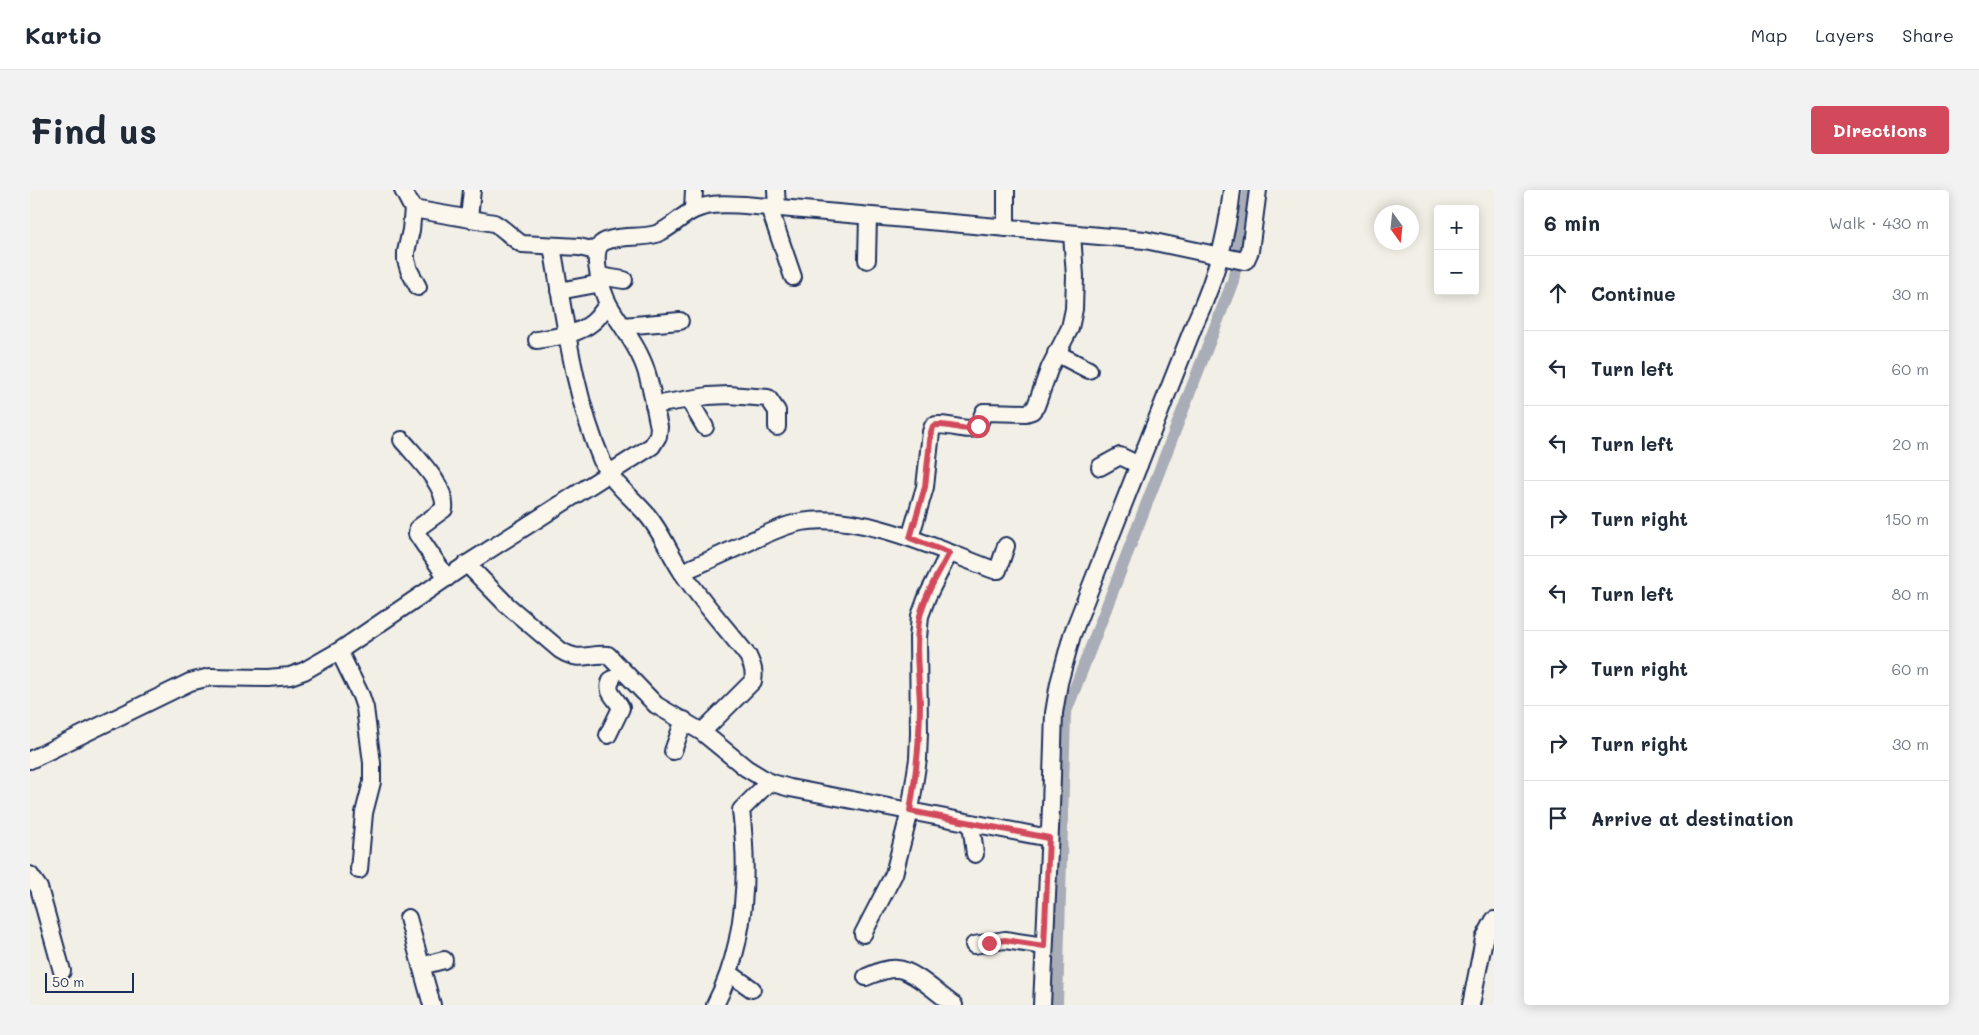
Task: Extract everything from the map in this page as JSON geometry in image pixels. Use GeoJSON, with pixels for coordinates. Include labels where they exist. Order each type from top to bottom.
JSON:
{"type":"FeatureCollection","features":[{"type":"Feature","properties":{"kind":"street"},"geometry":{"type":"LineString","coordinates":[[403,190],[412,209],[406,260],[408,270],[418,287]]}},
{"type":"Feature","properties":{"kind":"street"},"geometry":{"type":"LineString","coordinates":[[469,218],[472,190]]}},
{"type":"Feature","properties":{"kind":"street"},"geometry":{"type":"LineString","coordinates":[[693,210],[694,190]]}},
{"type":"Feature","properties":{"kind":"street"},"geometry":{"type":"LineString","coordinates":[[776,190],[774,207],[793,277]]}},
{"type":"Feature","properties":{"kind":"street"},"geometry":{"type":"LineString","coordinates":[[1006,190],[1006,228]]}},
{"type":"Feature","properties":{"kind":"street"},"geometry":{"type":"LineString","coordinates":[[1042,1005],[1054,713],[1059,684],[1072,635],[1195,323],[1229,258],[1232,190]]}},
{"type":"Feature","properties":{"kind":"street"},"geometry":{"type":"LineString","coordinates":[[30,760],[190,682],[210,677],[268,678],[290,676],[304,671],[339,651],[467,564],[652,446],[658,436],[659,426],[643,362],[608,304],[600,280],[596,251],[601,244],[611,239],[646,237],[659,233],[693,210],[719,205],[774,207],[1145,240],[1246,260],[1250,251],[1258,190]]}},
{"type":"Feature","properties":{"kind":"street"},"geometry":{"type":"LineString","coordinates":[[412,209],[494,224],[505,229],[522,244],[579,247],[596,251]]}},
{"type":"Feature","properties":{"kind":"street"},"geometry":{"type":"LineString","coordinates":[[867,260],[868,216]]}},
{"type":"Feature","properties":{"kind":"street"},"geometry":{"type":"LineString","coordinates":[[910,538],[925,487],[933,426],[939,424],[972,429],[978,426],[984,412],[1026,413],[1032,411],[1036,406],[1056,353],[1070,328],[1074,309],[1075,276],[1072,234]]}},
{"type":"Feature","properties":{"kind":"street"},"geometry":{"type":"LineString","coordinates":[[552,246],[566,335],[582,402],[603,461],[609,472],[649,517],[661,534],[682,572],[748,656],[755,673],[753,681],[702,732]]}},
{"type":"Feature","properties":{"kind":"street"},"geometry":{"type":"LineString","coordinates":[[560,291],[600,280],[624,280]]}},
{"type":"Feature","properties":{"kind":"street"},"geometry":{"type":"LineString","coordinates":[[537,340],[566,335],[592,323],[608,304]]}},
{"type":"Feature","properties":{"kind":"street"},"geometry":{"type":"LineString","coordinates":[[623,326],[680,321]]}},
{"type":"Feature","properties":{"kind":"street"},"geometry":{"type":"LineString","coordinates":[[1056,353],[1089,370]]}},
{"type":"Feature","properties":{"kind":"street"},"geometry":{"type":"LineString","coordinates":[[654,405],[729,395],[768,398],[778,411],[777,427]]}},
{"type":"Feature","properties":{"kind":"street"},"geometry":{"type":"LineString","coordinates":[[689,400],[705,427]]}},
{"type":"Feature","properties":{"kind":"street"},"geometry":{"type":"LineString","coordinates":[[402,440],[442,489],[445,500],[444,509],[418,528],[417,534],[447,578]]}},
{"type":"Feature","properties":{"kind":"street"},"geometry":{"type":"LineString","coordinates":[[1100,467],[1120,456],[1139,465]]}},
{"type":"Feature","properties":{"kind":"street"},"geometry":{"type":"LineString","coordinates":[[682,572],[768,534],[801,522],[864,525],[910,538],[994,570],[998,570],[1006,546]]}},
{"type":"Feature","properties":{"kind":"street"},"geometry":{"type":"LineString","coordinates":[[863,934],[894,874],[910,811],[918,759],[918,638],[920,616],[926,597],[949,553]]}},
{"type":"Feature","properties":{"kind":"street"},"geometry":{"type":"LineString","coordinates":[[467,564],[514,611],[560,650],[569,656],[578,658],[600,654],[608,655],[617,673],[656,705],[702,732],[746,768],[769,782],[790,788],[1049,838]]}},
{"type":"Feature","properties":{"kind":"street"},"geometry":{"type":"LineString","coordinates":[[339,651],[365,708],[372,763],[372,782],[364,813],[359,870]]}},
{"type":"Feature","properties":{"kind":"street"},"geometry":{"type":"LineString","coordinates":[[608,735],[621,708],[609,689],[617,673]]}},
{"type":"Feature","properties":{"kind":"street"},"geometry":{"type":"LineString","coordinates":[[673,751],[684,720]]}},
{"type":"Feature","properties":{"kind":"street"},"geometry":{"type":"LineString","coordinates":[[715,1005],[729,973],[743,910],[746,882],[746,850],[741,810],[769,782]]}},
{"type":"Feature","properties":{"kind":"street"},"geometry":{"type":"LineString","coordinates":[[971,823],[975,854]]}},
{"type":"Feature","properties":{"kind":"street"},"geometry":{"type":"LineString","coordinates":[[30,874],[39,888],[62,970]]}},
{"type":"Feature","properties":{"kind":"street"},"geometry":{"type":"LineString","coordinates":[[408,918],[432,1005]]}},
{"type":"Feature","properties":{"kind":"street"},"geometry":{"type":"LineString","coordinates":[[1471,1005],[1484,939],[1494,920]]}},
{"type":"Feature","properties":{"kind":"street"},"geometry":{"type":"LineString","coordinates":[[974,945],[1005,940],[1044,946]]}},
{"type":"Feature","properties":{"kind":"street"},"geometry":{"type":"LineString","coordinates":[[421,966],[444,960]]}},
{"type":"Feature","properties":{"kind":"street"},"geometry":{"type":"LineString","coordinates":[[866,977],[885,970],[899,969],[911,974],[954,1005]]}},
{"type":"Feature","properties":{"kind":"street"},"geometry":{"type":"LineString","coordinates":[[729,973],[752,989]]}},
{"type":"Feature","properties":{"kind":"waterway"},"geometry":{"type":"LineString","coordinates":[[1057,1005],[1065,714],[1233,281],[1249,190]]}},
{"type":"Feature","properties":{"kind":"route"},"geometry":{"type":"LineString","coordinates":[[978,426],[972,429],[939,424],[933,426],[925,487],[910,538],[949,553],[926,597],[920,616],[918,638],[920,703],[918,759],[910,811],[1049,838],[1044,946],[1005,940],[989,943]]}}]}
